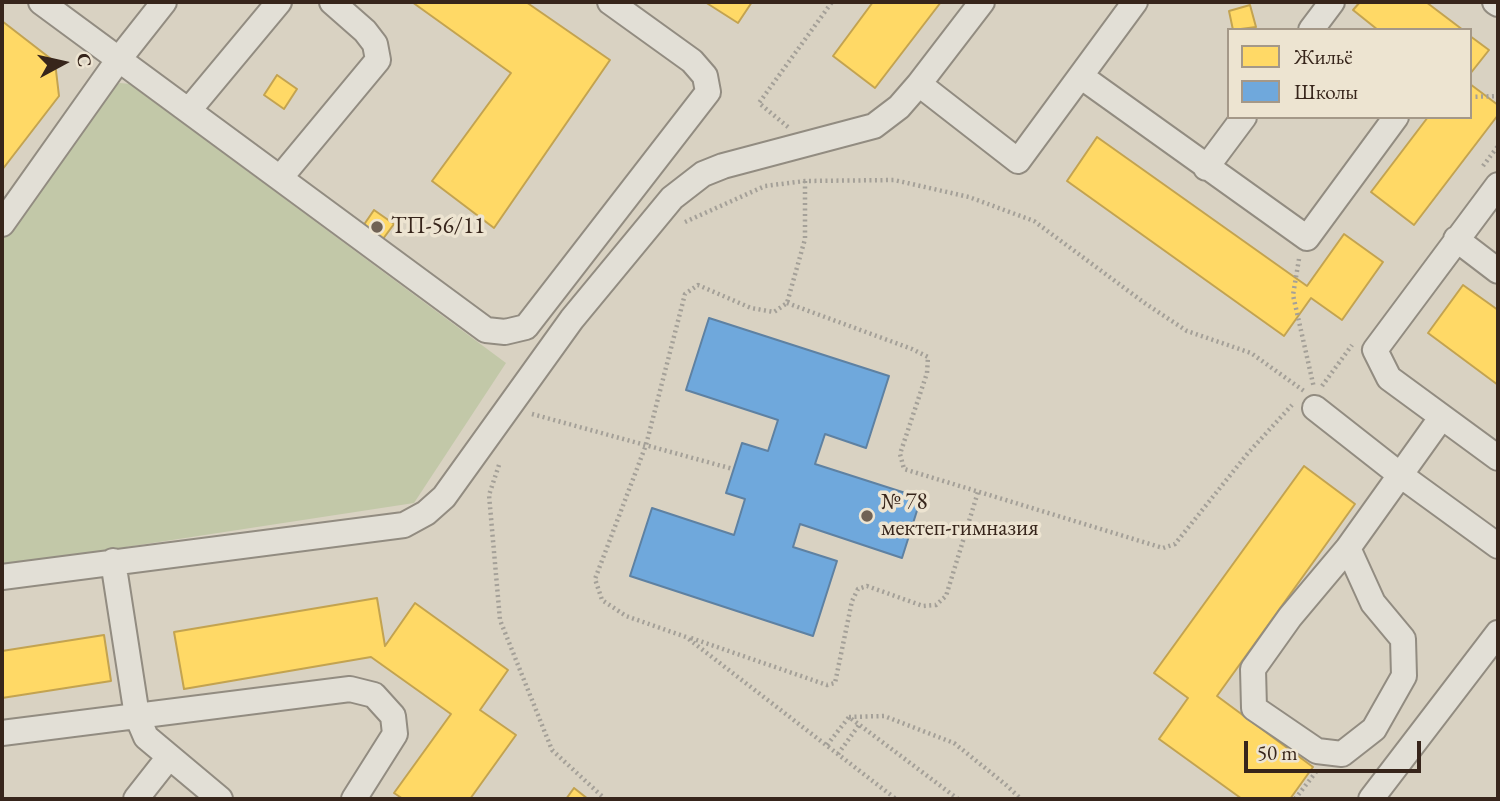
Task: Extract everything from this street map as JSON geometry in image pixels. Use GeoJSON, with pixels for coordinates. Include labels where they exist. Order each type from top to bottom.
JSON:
{"type":"FeatureCollection","features":[{"type":"Feature","properties":{"kind":"lane"},"geometry":{"type":"LineString","coordinates":[[41,2],[486,330],[505,332],[526,327],[708,92],[705,76],[692,61],[610,2]]}},
{"type":"Feature","properties":{"kind":"lane"},"geometry":{"type":"LineString","coordinates":[[2,224],[164,2]]}},
{"type":"Feature","properties":{"kind":"lane"},"geometry":{"type":"LineString","coordinates":[[189,110],[279,2]]}},
{"type":"Feature","properties":{"kind":"lane"},"geometry":{"type":"LineString","coordinates":[[280,178],[377,60],[375,44],[332,2]]}},
{"type":"Feature","properties":{"kind":"lane"},"geometry":{"type":"LineString","coordinates":[[2,577],[404,525],[426,513],[444,497],[572,318],[672,198],[703,174],[723,166],[874,126],[899,107],[982,2]]}},
{"type":"Feature","properties":{"kind":"lane"},"geometry":{"type":"LineString","coordinates":[[1312,28],[1332,2]]}},
{"type":"Feature","properties":{"kind":"lane"},"geometry":{"type":"LineString","coordinates":[[919,83],[1018,161],[1082,77],[1129,4]]}},
{"type":"Feature","properties":{"kind":"lane"},"geometry":{"type":"LineString","coordinates":[[1082,77],[1307,238],[1395,119]]}},
{"type":"Feature","properties":{"kind":"lane"},"geometry":{"type":"LineString","coordinates":[[1206,168],[1243,119]]}},
{"type":"Feature","properties":{"kind":"lane"},"geometry":{"type":"LineString","coordinates":[[1498,185],[1375,350],[1389,378],[1498,458]]}},
{"type":"Feature","properties":{"kind":"lane"},"geometry":{"type":"LineString","coordinates":[[1456,239],[1498,271]]}},
{"type":"Feature","properties":{"kind":"lane"},"geometry":{"type":"LineString","coordinates":[[1310,400],[1399,474],[1498,545]]}},
{"type":"Feature","properties":{"kind":"lane"},"geometry":{"type":"LineString","coordinates":[[1348,548],[1373,603],[1403,639],[1404,676],[1374,729],[1342,754],[1317,751],[1254,708],[1253,669],[1290,617],[1348,548],[1441,418]]}},
{"type":"Feature","properties":{"kind":"lane"},"geometry":{"type":"LineString","coordinates":[[113,561],[138,716],[146,737],[220,799]]}},
{"type":"Feature","properties":{"kind":"lane"},"geometry":{"type":"LineString","coordinates":[[1371,799],[1498,633]]}},
{"type":"Feature","properties":{"kind":"lane"},"geometry":{"type":"LineString","coordinates":[[2,733],[350,689],[374,695],[393,716],[395,734],[354,799]]}},
{"type":"Feature","properties":{"kind":"lane"},"geometry":{"type":"LineString","coordinates":[[136,799],[169,757]]}},
{"type":"Feature","properties":{"kind":"path"},"geometry":{"type":"LineString","coordinates":[[805,145],[793,131],[759,103],[832,2]]}},
{"type":"Feature","properties":{"kind":"path"},"geometry":{"type":"LineString","coordinates":[[1472,97],[1498,96]]}},
{"type":"Feature","properties":{"kind":"path"},"geometry":{"type":"LineString","coordinates":[[678,228],[688,220],[765,187],[805,181],[894,180],[969,197],[1034,222],[1187,331],[1251,353],[1310,400],[1248,453],[1175,544],[1163,548],[904,469],[900,454],[927,373],[928,357],[787,303]]}},
{"type":"Feature","properties":{"kind":"path"},"geometry":{"type":"LineString","coordinates":[[805,181],[805,239],[787,303],[774,312],[751,308],[698,285],[685,294],[646,445],[595,579],[603,600],[626,616],[827,685],[835,683],[852,601],[858,589],[867,586],[923,606],[936,605],[946,596],[978,492]]}},
{"type":"Feature","properties":{"kind":"path"},"geometry":{"type":"LineString","coordinates":[[527,413],[733,469]]}},
{"type":"Feature","properties":{"kind":"path"},"geometry":{"type":"LineString","coordinates":[[501,456],[489,495],[500,620],[552,750],[606,799]]}},
{"type":"Feature","properties":{"kind":"path"},"geometry":{"type":"LineString","coordinates":[[686,636],[896,799]]}},
{"type":"Feature","properties":{"kind":"path"},"geometry":{"type":"LineString","coordinates":[[849,717],[884,716],[954,743],[1021,799]]}},
{"type":"Feature","properties":{"kind":"path"},"geometry":{"type":"LineString","coordinates":[[827,745],[849,717]]}},
{"type":"Feature","properties":{"kind":"path"},"geometry":{"type":"LineString","coordinates":[[849,717],[958,799]]}},
{"type":"Feature","properties":{"kind":"path"},"geometry":{"type":"LineString","coordinates":[[838,754],[859,725]]}},
{"type":"Feature","properties":{"kind":"green space"},"geometry":{"type":"Polygon","coordinates":[[[120,83],[130,84],[506,363],[414,503],[2,566],[2,238],[110,87],[120,83]]]}},
{"type":"Feature","properties":{"kind":"building: Жильё"},"geometry":{"type":"Polygon","coordinates":[[[412,2],[526,2],[610,60],[494,228],[432,181],[511,73],[412,2]]]}},
{"type":"Feature","properties":{"kind":"building: Жильё"},"geometry":{"type":"Polygon","coordinates":[[[705,2],[752,2],[738,23],[705,2]]]}},
{"type":"Feature","properties":{"kind":"building: Жильё"},"geometry":{"type":"Polygon","coordinates":[[[873,2],[941,2],[875,88],[833,56],[873,2]]]}},
{"type":"Feature","properties":{"kind":"building: Жильё"},"geometry":{"type":"Polygon","coordinates":[[[1360,2],[1426,2],[1460,28],[1376,28],[1353,10],[1360,2]]]}},
{"type":"Feature","properties":{"kind":"building: Жильё"},"geometry":{"type":"Polygon","coordinates":[[[1250,5],[1256,27],[1233,28],[1229,11],[1250,5]]]}},
{"type":"Feature","properties":{"kind":"building: Жильё"},"geometry":{"type":"Polygon","coordinates":[[[2,21],[55,62],[59,96],[2,170],[2,21]]]}},
{"type":"Feature","properties":{"kind":"building: Жильё"},"geometry":{"type":"Polygon","coordinates":[[[1472,37],[1489,50],[1472,71],[1472,37]]]}},
{"type":"Feature","properties":{"kind":"building: Жильё"},"geometry":{"type":"Polygon","coordinates":[[[277,75],[297,89],[284,109],[264,95],[277,75]]]}},
{"type":"Feature","properties":{"kind":"building: Жильё"},"geometry":{"type":"Polygon","coordinates":[[[1472,86],[1498,105],[1498,115],[1414,225],[1371,192],[1426,119],[1472,119],[1472,86]]]}},
{"type":"Feature","properties":{"kind":"building: Жильё"},"geometry":{"type":"Polygon","coordinates":[[[1097,137],[1307,286],[1344,234],[1383,262],[1342,320],[1311,298],[1284,336],[1067,181],[1097,137]]]}},
{"type":"Feature","properties":{"kind":"building: Жильё","name":"ТП-56/11"},"geometry":{"type":"Polygon","coordinates":[[[374,210],[394,224],[380,243],[361,229],[374,210]]]}},
{"type":"Feature","properties":{"kind":"building: Жильё"},"geometry":{"type":"Polygon","coordinates":[[[1463,285],[1498,310],[1498,385],[1428,333],[1463,285]]]}},
{"type":"Feature","properties":{"kind":"building: Жильё"},"geometry":{"type":"Polygon","coordinates":[[[1304,466],[1355,504],[1217,696],[1313,767],[1290,799],[1242,799],[1159,739],[1188,698],[1154,673],[1304,466]]]}},
{"type":"Feature","properties":{"kind":"building: Жильё"},"geometry":{"type":"Polygon","coordinates":[[[377,598],[385,646],[415,603],[508,670],[480,710],[516,735],[470,799],[403,799],[394,793],[451,714],[371,657],[184,689],[174,632],[377,598]]]}},
{"type":"Feature","properties":{"kind":"building: Жильё"},"geometry":{"type":"Polygon","coordinates":[[[104,635],[111,681],[2,698],[2,651],[104,635]]]}},
{"type":"Feature","properties":{"kind":"building: Жильё"},"geometry":{"type":"Polygon","coordinates":[[[574,788],[588,799],[566,799],[574,788]]]}},
{"type":"Feature","properties":{"kind":"building: Школы"},"geometry":{"type":"Polygon","coordinates":[[[709,318],[889,376],[866,448],[825,434],[815,464],[921,498],[902,558],[800,524],[793,547],[837,561],[813,636],[630,576],[652,508],[734,535],[745,499],[726,493],[742,443],[768,451],[778,420],[686,390],[709,318]]]}},
{"type":"Feature","properties":{"kind":"place","name":"ТП-56/11"},"geometry":{"type":"Point","coordinates":[377,227]}},
{"type":"Feature","properties":{"kind":"place","name":"№ 78 мектеп-гимназия"},"geometry":{"type":"Point","coordinates":[867,516]}}]}
